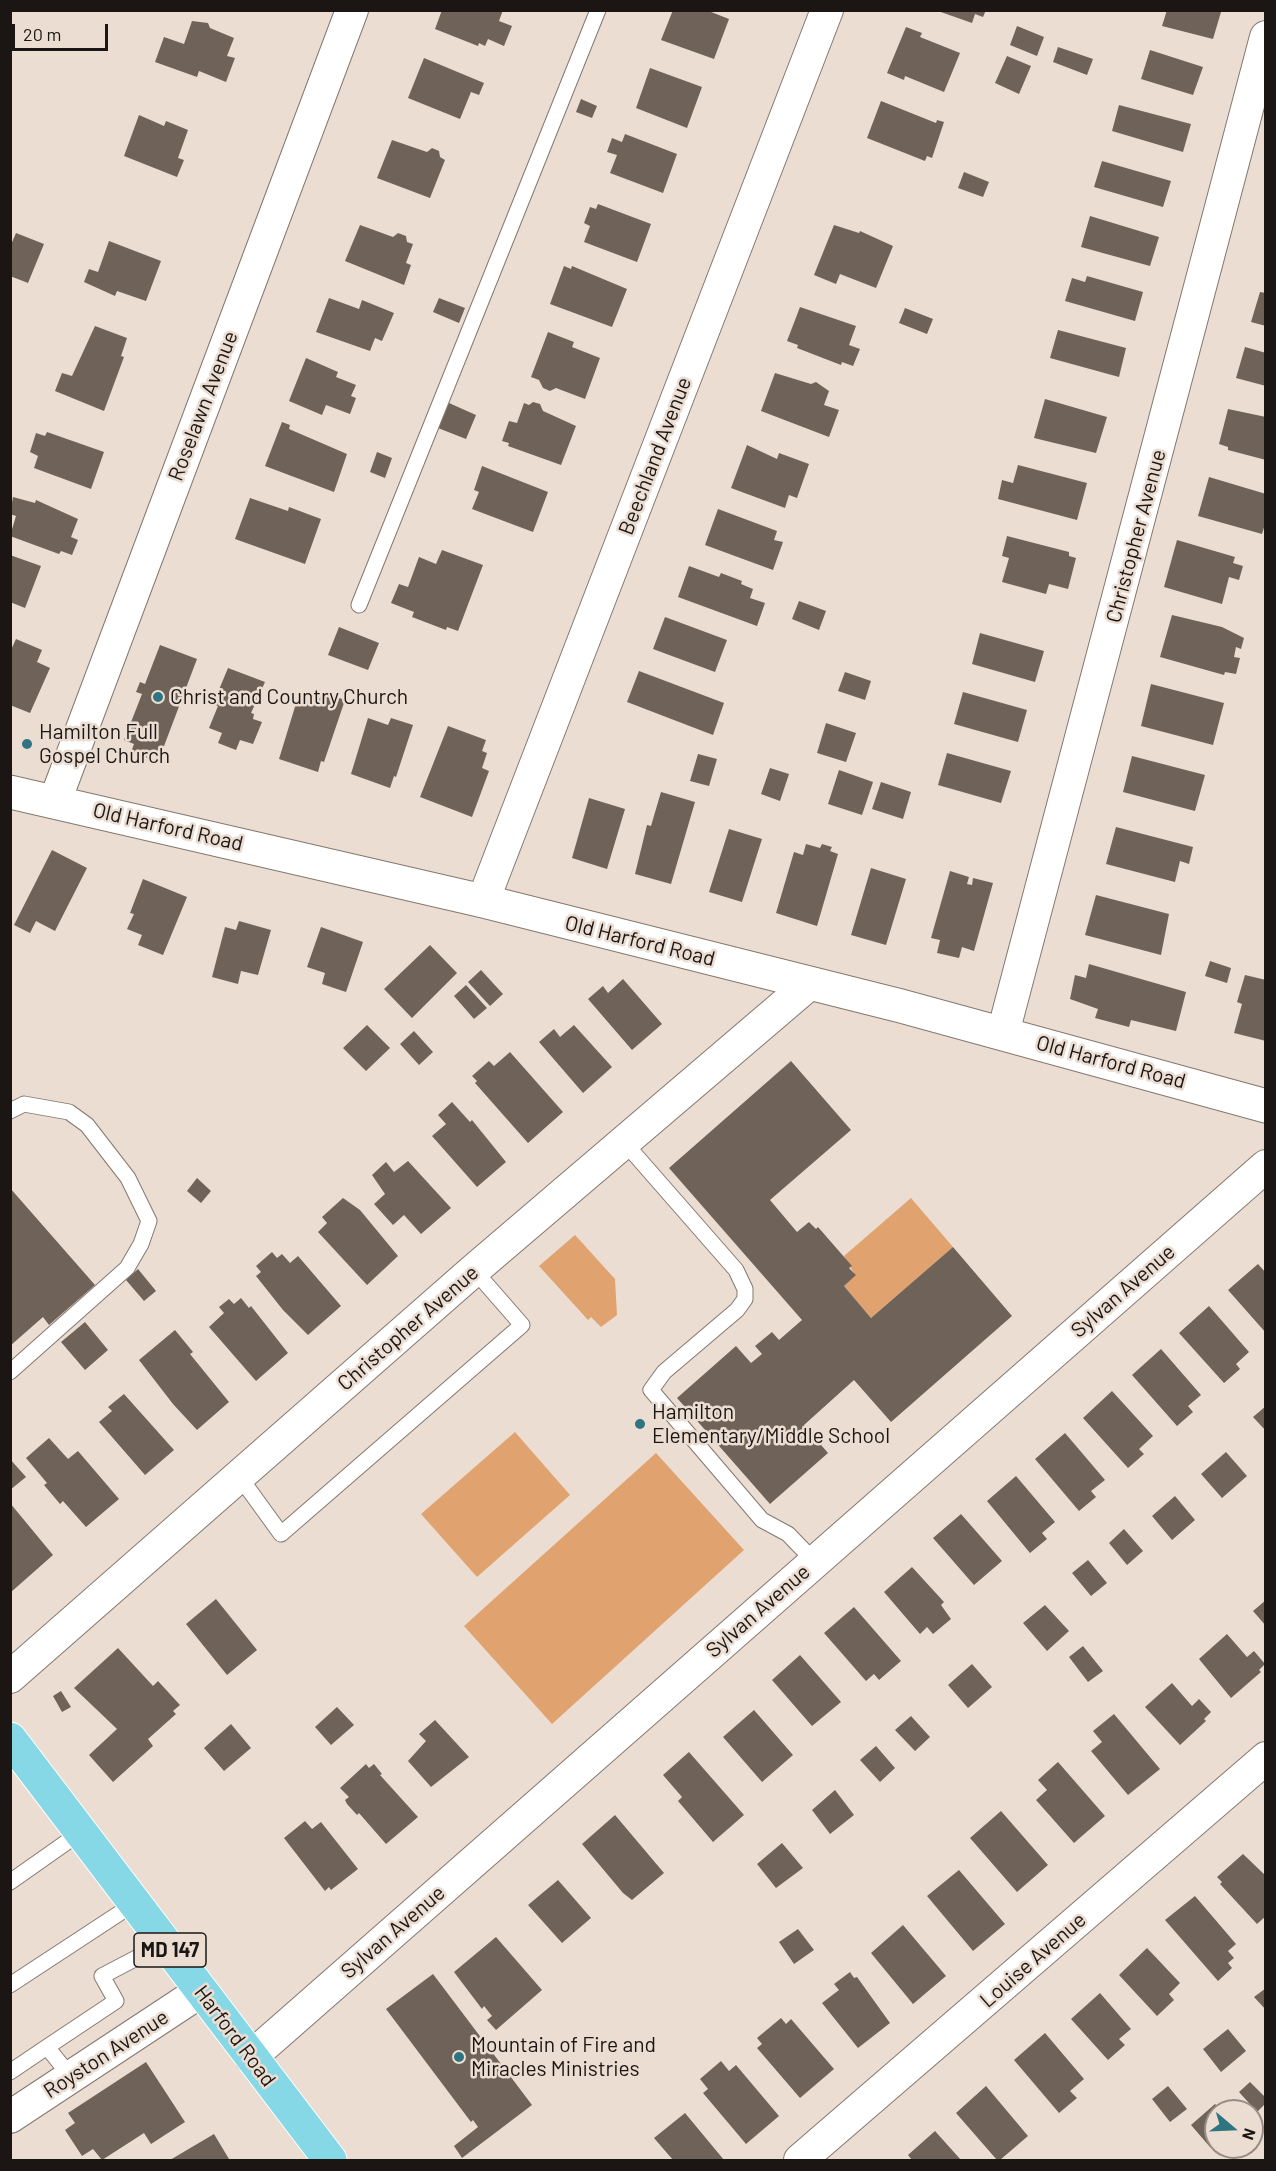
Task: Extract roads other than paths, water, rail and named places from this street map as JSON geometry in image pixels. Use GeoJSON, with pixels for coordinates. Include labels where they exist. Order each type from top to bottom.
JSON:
{"type":"FeatureCollection","features":[{"type":"Feature","properties":{"kind":"main road","name":"Harford Road"},"geometry":{"type":"LineString","coordinates":[[10,1739],[330,2160]]}},
{"type":"Feature","properties":{"kind":"street","name":"Roselawn Avenue"},"geometry":{"type":"LineString","coordinates":[[55,801],[352,10]]}},
{"type":"Feature","properties":{"kind":"street","name":"Beechland Avenue"},"geometry":{"type":"LineString","coordinates":[[483,901],[827,10]]}},
{"type":"Feature","properties":{"kind":"street","name":"Christopher Avenue"},"geometry":{"type":"LineString","coordinates":[[1003,1033],[1266,37]]}},
{"type":"Feature","properties":{"kind":"street","name":"Old Harford Road"},"geometry":{"type":"LineString","coordinates":[[10,792],[483,901],[1003,1033],[1266,1106]]}},
{"type":"Feature","properties":{"kind":"street","name":"Christopher Avenue"},"geometry":{"type":"LineString","coordinates":[[10,1677],[474,1270],[809,984]]}},
{"type":"Feature","properties":{"kind":"street","name":"Sylvan Avenue"},"geometry":{"type":"LineString","coordinates":[[251,2057],[1266,1166]]}},
{"type":"Feature","properties":{"kind":"street","name":"Louise Avenue"},"geometry":{"type":"LineString","coordinates":[[800,2160],[1266,1758]]}},
{"type":"Feature","properties":{"kind":"street","name":"Royston Avenue"},"geometry":{"type":"LineString","coordinates":[[10,2117],[201,1991]]}},
{"type":"Feature","properties":{"kind":"lane"},"geometry":{"type":"LineString","coordinates":[[359,605],[598,10]]}},
{"type":"Feature","properties":{"kind":"lane"},"geometry":{"type":"LineString","coordinates":[[10,1111],[24,1104],[69,1112],[87,1125],[128,1178],[149,1221],[141,1244],[127,1268],[10,1372]]}},
{"type":"Feature","properties":{"kind":"lane"},"geometry":{"type":"LineString","coordinates":[[624,1142],[736,1270],[745,1288],[745,1299],[737,1310],[664,1372],[651,1390],[762,1520],[788,1534],[815,1562]]}},
{"type":"Feature","properties":{"kind":"lane"},"geometry":{"type":"LineString","coordinates":[[239,1476],[281,1534],[513,1333],[522,1325],[474,1270]]}},
{"type":"Feature","properties":{"kind":"lane"},"geometry":{"type":"LineString","coordinates":[[10,1881],[81,1832]]}},
{"type":"Feature","properties":{"kind":"lane"},"geometry":{"type":"LineString","coordinates":[[10,1985],[135,1903]]}},
{"type":"Feature","properties":{"kind":"lane"},"geometry":{"type":"LineString","coordinates":[[10,2072],[116,2001],[102,1976],[165,1943]]}},
{"type":"Feature","properties":{"kind":"lane"},"geometry":{"type":"LineString","coordinates":[[48,2047],[71,2077]]}},
{"type":"Feature","properties":{"kind":"place","name":"Christ and Country Church"},"geometry":{"type":"Point","coordinates":[158,697]}},
{"type":"Feature","properties":{"kind":"place","name":"Hamilton Full Gospel Church"},"geometry":{"type":"Point","coordinates":[27,744]}},
{"type":"Feature","properties":{"kind":"place","name":"Hamilton Elementary/Middle School"},"geometry":{"type":"Point","coordinates":[640,1424]}},
{"type":"Feature","properties":{"kind":"place","name":"Mountain of Fire and Miracles Ministries"},"geometry":{"type":"Point","coordinates":[459,2057]}}]}
